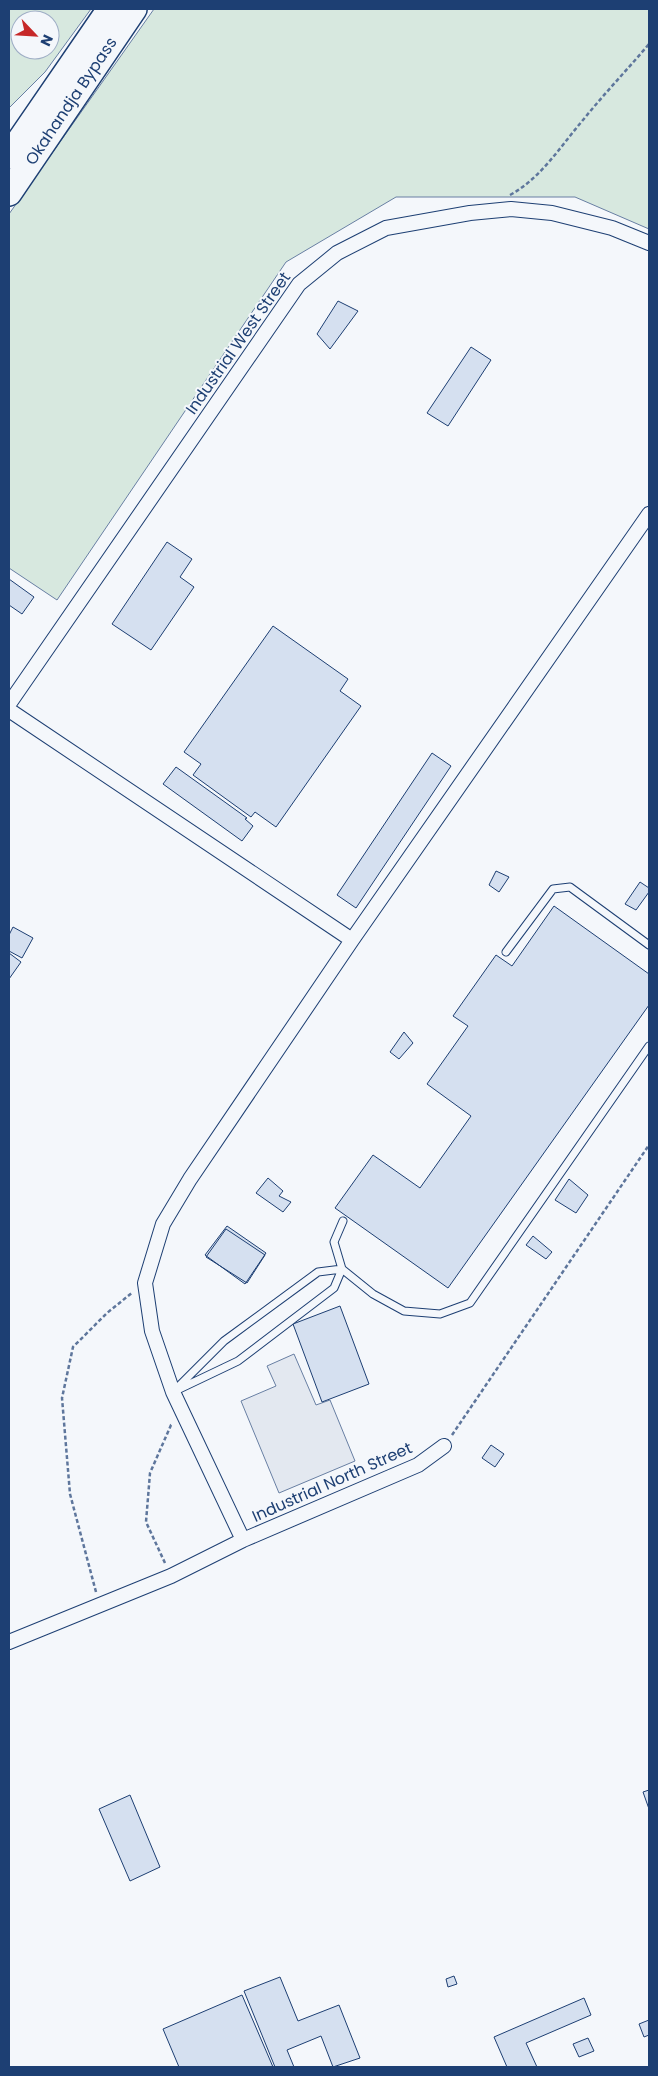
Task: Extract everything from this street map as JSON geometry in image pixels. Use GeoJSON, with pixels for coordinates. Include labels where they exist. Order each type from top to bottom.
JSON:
{"type":"FeatureCollection","features":[{"type":"Feature","properties":{"kind":"highway","name":"Okahandja Bypass"},"geometry":{"type":"LineString","coordinates":[[9,156],[110,9]]}},
{"type":"Feature","properties":{"kind":"highway","name":"Okahandja Bypass"},"geometry":{"type":"LineString","coordinates":[[9,193],[134,9]]}},
{"type":"Feature","properties":{"kind":"highway"},"geometry":{"type":"LineString","coordinates":[[9,124],[22,116],[92,35]]}},
{"type":"Feature","properties":{"kind":"street","name":"Industrial West Street"},"geometry":{"type":"LineString","coordinates":[[9,704],[299,284],[336,252],[386,228],[470,213],[511,209],[552,213],[612,228],[649,243]]}},
{"type":"Feature","properties":{"kind":"street"},"geometry":{"type":"LineString","coordinates":[[243,1540],[173,1392],[152,1331],[144,1283],[163,1224],[190,1179],[352,940],[649,514]]}},
{"type":"Feature","properties":{"kind":"street"},"geometry":{"type":"LineString","coordinates":[[9,710],[352,940]]}},
{"type":"Feature","properties":{"kind":"street","name":"Industrial North Street"},"geometry":{"type":"LineString","coordinates":[[9,1642],[171,1576],[243,1540],[418,1465],[444,1446]]}},
{"type":"Feature","properties":{"kind":"lane"},"geometry":{"type":"LineString","coordinates":[[506,952],[553,889],[570,888],[649,945]]}},
{"type":"Feature","properties":{"kind":"lane"},"geometry":{"type":"LineString","coordinates":[[343,1221],[334,1242],[342,1269],[372,1294],[404,1311],[440,1314],[470,1303],[649,1046]]}},
{"type":"Feature","properties":{"kind":"lane"},"geometry":{"type":"LineString","coordinates":[[173,1392],[224,1341],[310,1277],[318,1272],[342,1269]]}},
{"type":"Feature","properties":{"kind":"lane"},"geometry":{"type":"LineString","coordinates":[[173,1392],[238,1361],[334,1288],[342,1269]]}},
{"type":"Feature","properties":{"kind":"path"},"geometry":{"type":"LineString","coordinates":[[509,196],[526,186],[649,44]]}},
{"type":"Feature","properties":{"kind":"path"},"geometry":{"type":"LineString","coordinates":[[444,1446],[649,1145]]}},
{"type":"Feature","properties":{"kind":"path"},"geometry":{"type":"LineString","coordinates":[[100,1606],[70,1494],[62,1398],[72,1347],[107,1313],[144,1283]]}},
{"type":"Feature","properties":{"kind":"path"},"geometry":{"type":"LineString","coordinates":[[171,1576],[146,1522],[150,1473],[170,1426],[185,1418]]}},
{"type":"Feature","properties":{"kind":"shaded area"},"geometry":{"type":"Polygon","coordinates":[[[9,9],[91,9],[60,51],[60,10],[10,10],[10,60],[54,60],[45,72],[9,108],[9,9]]]}},
{"type":"Feature","properties":{"kind":"shaded area"},"geometry":{"type":"Polygon","coordinates":[[[154,9],[649,9],[649,229],[575,197],[396,197],[286,262],[57,600],[9,568],[9,214],[154,9]]]}},
{"type":"Feature","properties":{"kind":"shaded area"},"geometry":{"type":"Polygon","coordinates":[[[294,1354],[316,1405],[330,1400],[355,1461],[279,1493],[241,1401],[276,1386],[267,1366],[294,1354]]]}},
{"type":"Feature","properties":{"kind":"building"},"geometry":{"type":"Polygon","coordinates":[[[338,301],[358,311],[330,349],[317,334],[338,301]]]}},
{"type":"Feature","properties":{"kind":"building"},"geometry":{"type":"Polygon","coordinates":[[[471,347],[491,360],[448,426],[427,413],[471,347]]]}},
{"type":"Feature","properties":{"kind":"building"},"geometry":{"type":"Polygon","coordinates":[[[167,542],[192,559],[180,577],[194,587],[151,650],[112,624],[167,542]]]}},
{"type":"Feature","properties":{"kind":"building"},"geometry":{"type":"Polygon","coordinates":[[[9,579],[34,597],[22,614],[9,605],[9,579]]]}},
{"type":"Feature","properties":{"kind":"building"},"geometry":{"type":"Polygon","coordinates":[[[273,626],[348,679],[340,691],[361,706],[276,827],[255,812],[251,817],[193,775],[201,764],[184,752],[273,626]]]}},
{"type":"Feature","properties":{"kind":"building"},"geometry":{"type":"Polygon","coordinates":[[[432,753],[451,766],[356,908],[337,895],[432,753]]]}},
{"type":"Feature","properties":{"kind":"building"},"geometry":{"type":"Polygon","coordinates":[[[176,767],[247,818],[245,819],[253,826],[242,841],[163,784],[176,767]]]}},
{"type":"Feature","properties":{"kind":"building"},"geometry":{"type":"Polygon","coordinates":[[[496,871],[509,877],[499,892],[489,885],[496,871]]]}},
{"type":"Feature","properties":{"kind":"building"},"geometry":{"type":"Polygon","coordinates":[[[640,882],[649,888],[649,892],[636,910],[625,904],[640,882]]]}},
{"type":"Feature","properties":{"kind":"building"},"geometry":{"type":"Polygon","coordinates":[[[554,906],[649,974],[649,1005],[448,1288],[335,1208],[373,1155],[420,1188],[471,1116],[427,1084],[468,1026],[453,1016],[496,955],[512,966],[554,906]]]}},
{"type":"Feature","properties":{"kind":"building"},"geometry":{"type":"Polygon","coordinates":[[[13,927],[33,938],[22,958],[9,951],[9,935],[13,927]]]}},
{"type":"Feature","properties":{"kind":"building"},"geometry":{"type":"Polygon","coordinates":[[[9,953],[21,962],[9,979],[9,953]]]}},
{"type":"Feature","properties":{"kind":"building"},"geometry":{"type":"Polygon","coordinates":[[[404,1032],[413,1043],[399,1059],[390,1052],[404,1032]]]}},
{"type":"Feature","properties":{"kind":"building"},"geometry":{"type":"Polygon","coordinates":[[[268,1178],[283,1191],[279,1196],[291,1202],[283,1212],[256,1193],[268,1178]]]}},
{"type":"Feature","properties":{"kind":"building"},"geometry":{"type":"Polygon","coordinates":[[[569,1179],[588,1195],[576,1213],[555,1200],[569,1179]]]}},
{"type":"Feature","properties":{"kind":"building"},"geometry":{"type":"Polygon","coordinates":[[[227,1226],[266,1253],[245,1284],[205,1255],[227,1226]]]}},
{"type":"Feature","properties":{"kind":"building"},"geometry":{"type":"Polygon","coordinates":[[[226,1229],[265,1255],[247,1283],[206,1257],[226,1229]]]}},
{"type":"Feature","properties":{"kind":"building"},"geometry":{"type":"Polygon","coordinates":[[[533,1236],[552,1252],[546,1259],[526,1245],[533,1236]]]}},
{"type":"Feature","properties":{"kind":"building"},"geometry":{"type":"Polygon","coordinates":[[[340,1306],[369,1384],[322,1402],[293,1324],[340,1306]]]}},
{"type":"Feature","properties":{"kind":"building"},"geometry":{"type":"Polygon","coordinates":[[[491,1445],[504,1454],[495,1467],[482,1458],[491,1445]]]}},
{"type":"Feature","properties":{"kind":"building"},"geometry":{"type":"Polygon","coordinates":[[[649,1790],[649,1809],[643,1792],[649,1790]]]}},
{"type":"Feature","properties":{"kind":"building"},"geometry":{"type":"Polygon","coordinates":[[[130,1795],[160,1867],[130,1881],[99,1809],[130,1795]]]}},
{"type":"Feature","properties":{"kind":"building"},"geometry":{"type":"Polygon","coordinates":[[[454,1976],[457,1984],[448,1987],[446,1979],[454,1976]]]}},
{"type":"Feature","properties":{"kind":"building"},"geometry":{"type":"Polygon","coordinates":[[[280,1977],[298,2021],[339,2005],[360,2058],[333,2067],[321,2036],[287,2050],[294,2067],[275,2067],[244,1991],[280,1977]]]}},
{"type":"Feature","properties":{"kind":"building"},"geometry":{"type":"Polygon","coordinates":[[[242,1995],[273,2067],[179,2067],[163,2029],[242,1995]]]}},
{"type":"Feature","properties":{"kind":"building"},"geometry":{"type":"Polygon","coordinates":[[[584,1998],[591,2015],[526,2043],[537,2067],[507,2067],[494,2037],[584,1998]]]}},
{"type":"Feature","properties":{"kind":"building"},"geometry":{"type":"Polygon","coordinates":[[[649,2020],[649,2035],[644,2037],[639,2024],[649,2020]]]}},
{"type":"Feature","properties":{"kind":"building"},"geometry":{"type":"Polygon","coordinates":[[[588,2038],[594,2051],[579,2057],[573,2044],[588,2038]]]}}]}
